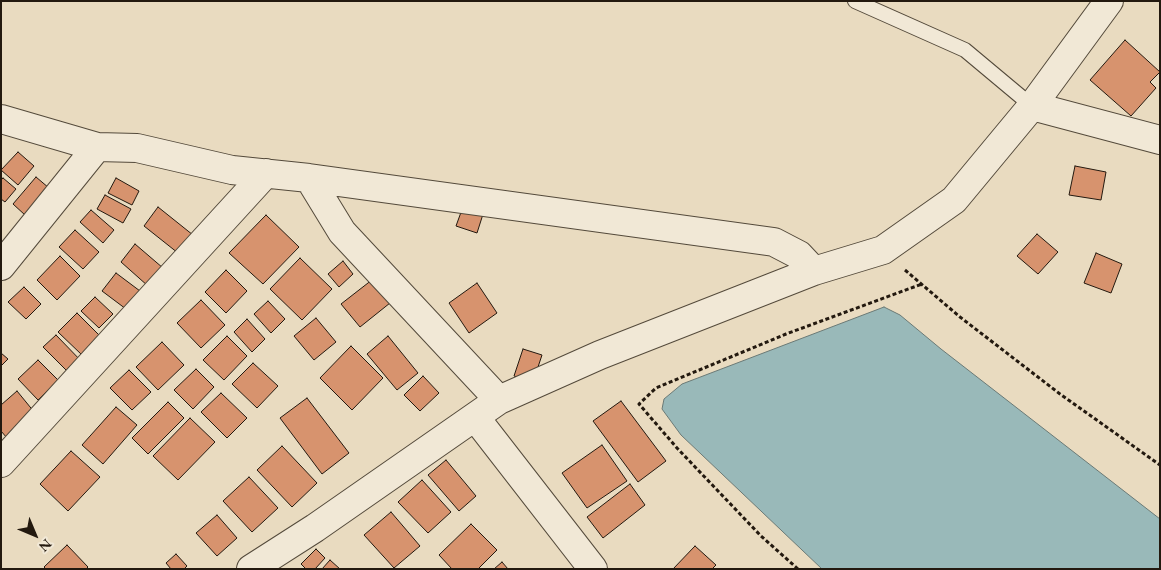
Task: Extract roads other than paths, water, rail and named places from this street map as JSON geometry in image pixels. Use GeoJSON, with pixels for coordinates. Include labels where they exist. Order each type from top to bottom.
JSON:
{"type":"FeatureCollection","features":[{"type":"Feature","properties":{"kind":"street"},"geometry":{"type":"LineString","coordinates":[[252,569],[315,528],[499,400],[600,355],[814,271],[882,250],[954,200],[1032,106],[1109,1]]}},
{"type":"Feature","properties":{"kind":"street"},"geometry":{"type":"LineString","coordinates":[[1032,106],[1160,140]]}},
{"type":"Feature","properties":{"kind":"street"},"geometry":{"type":"LineString","coordinates":[[1,120],[97,147],[137,148],[232,170],[309,178],[774,242],[799,255],[814,271]]}},
{"type":"Feature","properties":{"kind":"street"},"geometry":{"type":"LineString","coordinates":[[1,266],[97,147]]}},
{"type":"Feature","properties":{"kind":"street"},"geometry":{"type":"LineString","coordinates":[[1,463],[266,173]]}},
{"type":"Feature","properties":{"kind":"street"},"geometry":{"type":"LineString","coordinates":[[309,178],[342,232],[499,400]]}},
{"type":"Feature","properties":{"kind":"street"},"geometry":{"type":"LineString","coordinates":[[475,417],[594,569]]}},
{"type":"Feature","properties":{"kind":"lane"},"geometry":{"type":"LineString","coordinates":[[855,1],[965,50],[1032,106]]}},
{"type":"Feature","properties":{"kind":"water"},"geometry":{"type":"Polygon","coordinates":[[[884,307],[900,315],[1160,519],[1160,569],[822,569],[681,435],[662,409],[664,399],[682,384],[884,307]]]}}]}
